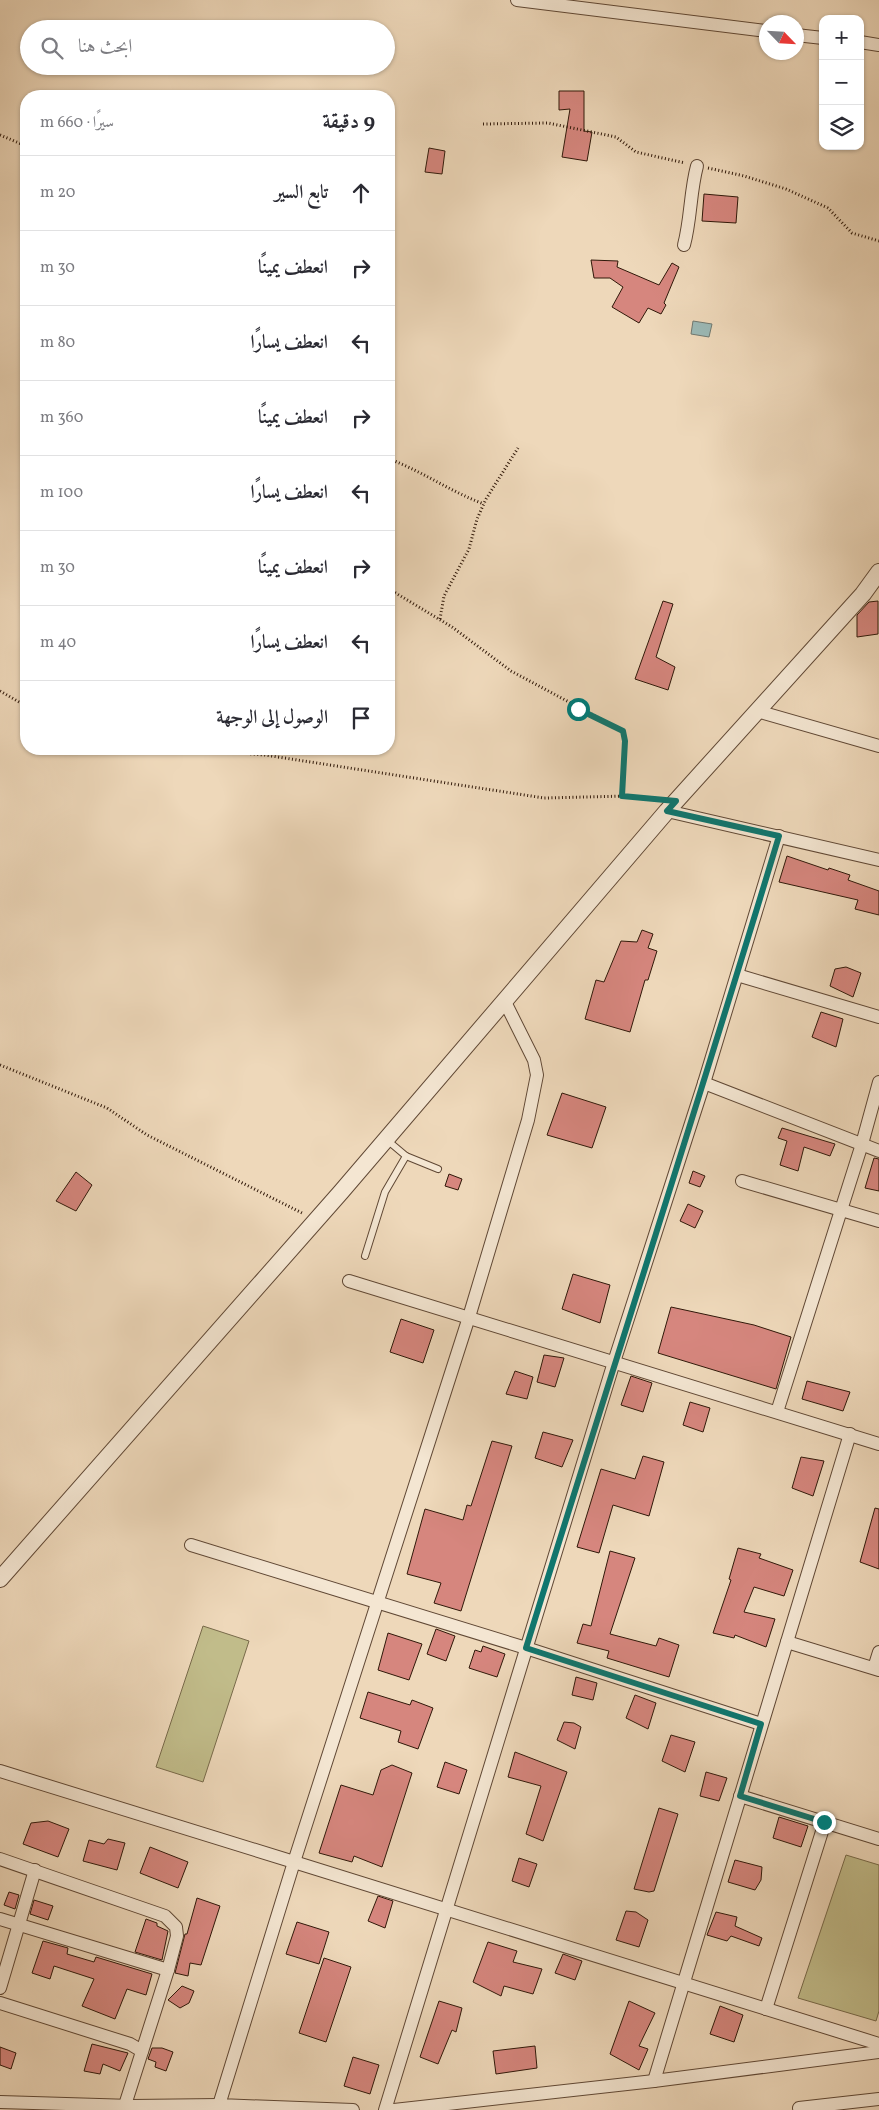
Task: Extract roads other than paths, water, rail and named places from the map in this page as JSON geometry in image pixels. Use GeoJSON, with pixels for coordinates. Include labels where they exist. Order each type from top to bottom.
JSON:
{"type":"FeatureCollection","features":[{"type":"Feature","properties":{"kind":"street"},"geometry":{"type":"LineString","coordinates":[[517,0],[759,30]]}},
{"type":"Feature","properties":{"kind":"street"},"geometry":{"type":"LineString","coordinates":[[804,36],[819,38]]}},
{"type":"Feature","properties":{"kind":"street"},"geometry":{"type":"LineString","coordinates":[[864,43],[879,45]]}},
{"type":"Feature","properties":{"kind":"street"},"geometry":{"type":"LineString","coordinates":[[684,245],[688,230],[692,185],[697,166]]}},
{"type":"Feature","properties":{"kind":"street"},"geometry":{"type":"LineString","coordinates":[[0,1579],[316,1220],[672,806],[863,594],[879,572]]}},
{"type":"Feature","properties":{"kind":"street"},"geometry":{"type":"LineString","coordinates":[[863,594],[879,592]]}},
{"type":"Feature","properties":{"kind":"street"},"geometry":{"type":"LineString","coordinates":[[757,711],[879,746]]}},
{"type":"Feature","properties":{"kind":"street"},"geometry":{"type":"LineString","coordinates":[[672,806],[779,836],[879,860]]}},
{"type":"Feature","properties":{"kind":"street"},"geometry":{"type":"LineString","coordinates":[[385,2110],[614,1362],[704,1083],[779,836]]}},
{"type":"Feature","properties":{"kind":"street"},"geometry":{"type":"LineString","coordinates":[[737,975],[879,1017]]}},
{"type":"Feature","properties":{"kind":"street"},"geometry":{"type":"LineString","coordinates":[[219,2105],[294,1862],[469,1318],[528,1120],[537,1075],[534,1060],[504,1000]]}},
{"type":"Feature","properties":{"kind":"street"},"geometry":{"type":"LineString","coordinates":[[777,1412],[862,1144],[879,1082]]}},
{"type":"Feature","properties":{"kind":"street"},"geometry":{"type":"LineString","coordinates":[[704,1083],[879,1151]]}},
{"type":"Feature","properties":{"kind":"street"},"geometry":{"type":"LineString","coordinates":[[742,1181],[840,1212],[879,1221]]}},
{"type":"Feature","properties":{"kind":"street"},"geometry":{"type":"LineString","coordinates":[[349,1281],[879,1444]]}},
{"type":"Feature","properties":{"kind":"street"},"geometry":{"type":"LineString","coordinates":[[654,2080],[850,1434]]}},
{"type":"Feature","properties":{"kind":"street"},"geometry":{"type":"LineString","coordinates":[[191,1545],[526,1648],[761,1724]]}},
{"type":"Feature","properties":{"kind":"street"},"geometry":{"type":"LineString","coordinates":[[787,1642],[877,1669],[879,1652]]}},
{"type":"Feature","properties":{"kind":"street"},"geometry":{"type":"LineString","coordinates":[[0,1771],[445,1910],[684,1981],[879,2044]]}},
{"type":"Feature","properties":{"kind":"street"},"geometry":{"type":"LineString","coordinates":[[740,1796],[879,1839]]}},
{"type":"Feature","properties":{"kind":"street"},"geometry":{"type":"LineString","coordinates":[[766,2009],[824,1822]]}},
{"type":"Feature","properties":{"kind":"street"},"geometry":{"type":"LineString","coordinates":[[0,1859],[88,1888],[165,1916],[173,1921],[177,1936],[125,2105]]}},
{"type":"Feature","properties":{"kind":"street"},"geometry":{"type":"LineString","coordinates":[[0,1988],[35,1870]]}},
{"type":"Feature","properties":{"kind":"street"},"geometry":{"type":"LineString","coordinates":[[0,1918],[168,1970]]}},
{"type":"Feature","properties":{"kind":"street"},"geometry":{"type":"LineString","coordinates":[[0,2003],[130,2044],[142,2050]]}},
{"type":"Feature","properties":{"kind":"street"},"geometry":{"type":"LineString","coordinates":[[394,2110],[879,2052]]}},
{"type":"Feature","properties":{"kind":"street"},"geometry":{"type":"LineString","coordinates":[[800,2108],[879,2099]]}},
{"type":"Feature","properties":{"kind":"street"},"geometry":{"type":"LineString","coordinates":[[0,2102],[219,2105],[353,2110]]}},
{"type":"Feature","properties":{"kind":"lane"},"geometry":{"type":"LineString","coordinates":[[386,1139],[396,1150],[406,1156],[438,1169]]}},
{"type":"Feature","properties":{"kind":"lane"},"geometry":{"type":"LineString","coordinates":[[365,1256],[385,1192],[406,1156]]}},
{"type":"Feature","properties":{"kind":"water"},"geometry":{"type":"Polygon","coordinates":[[[693,321],[712,324],[709,337],[691,334],[693,321]]]}}]}
